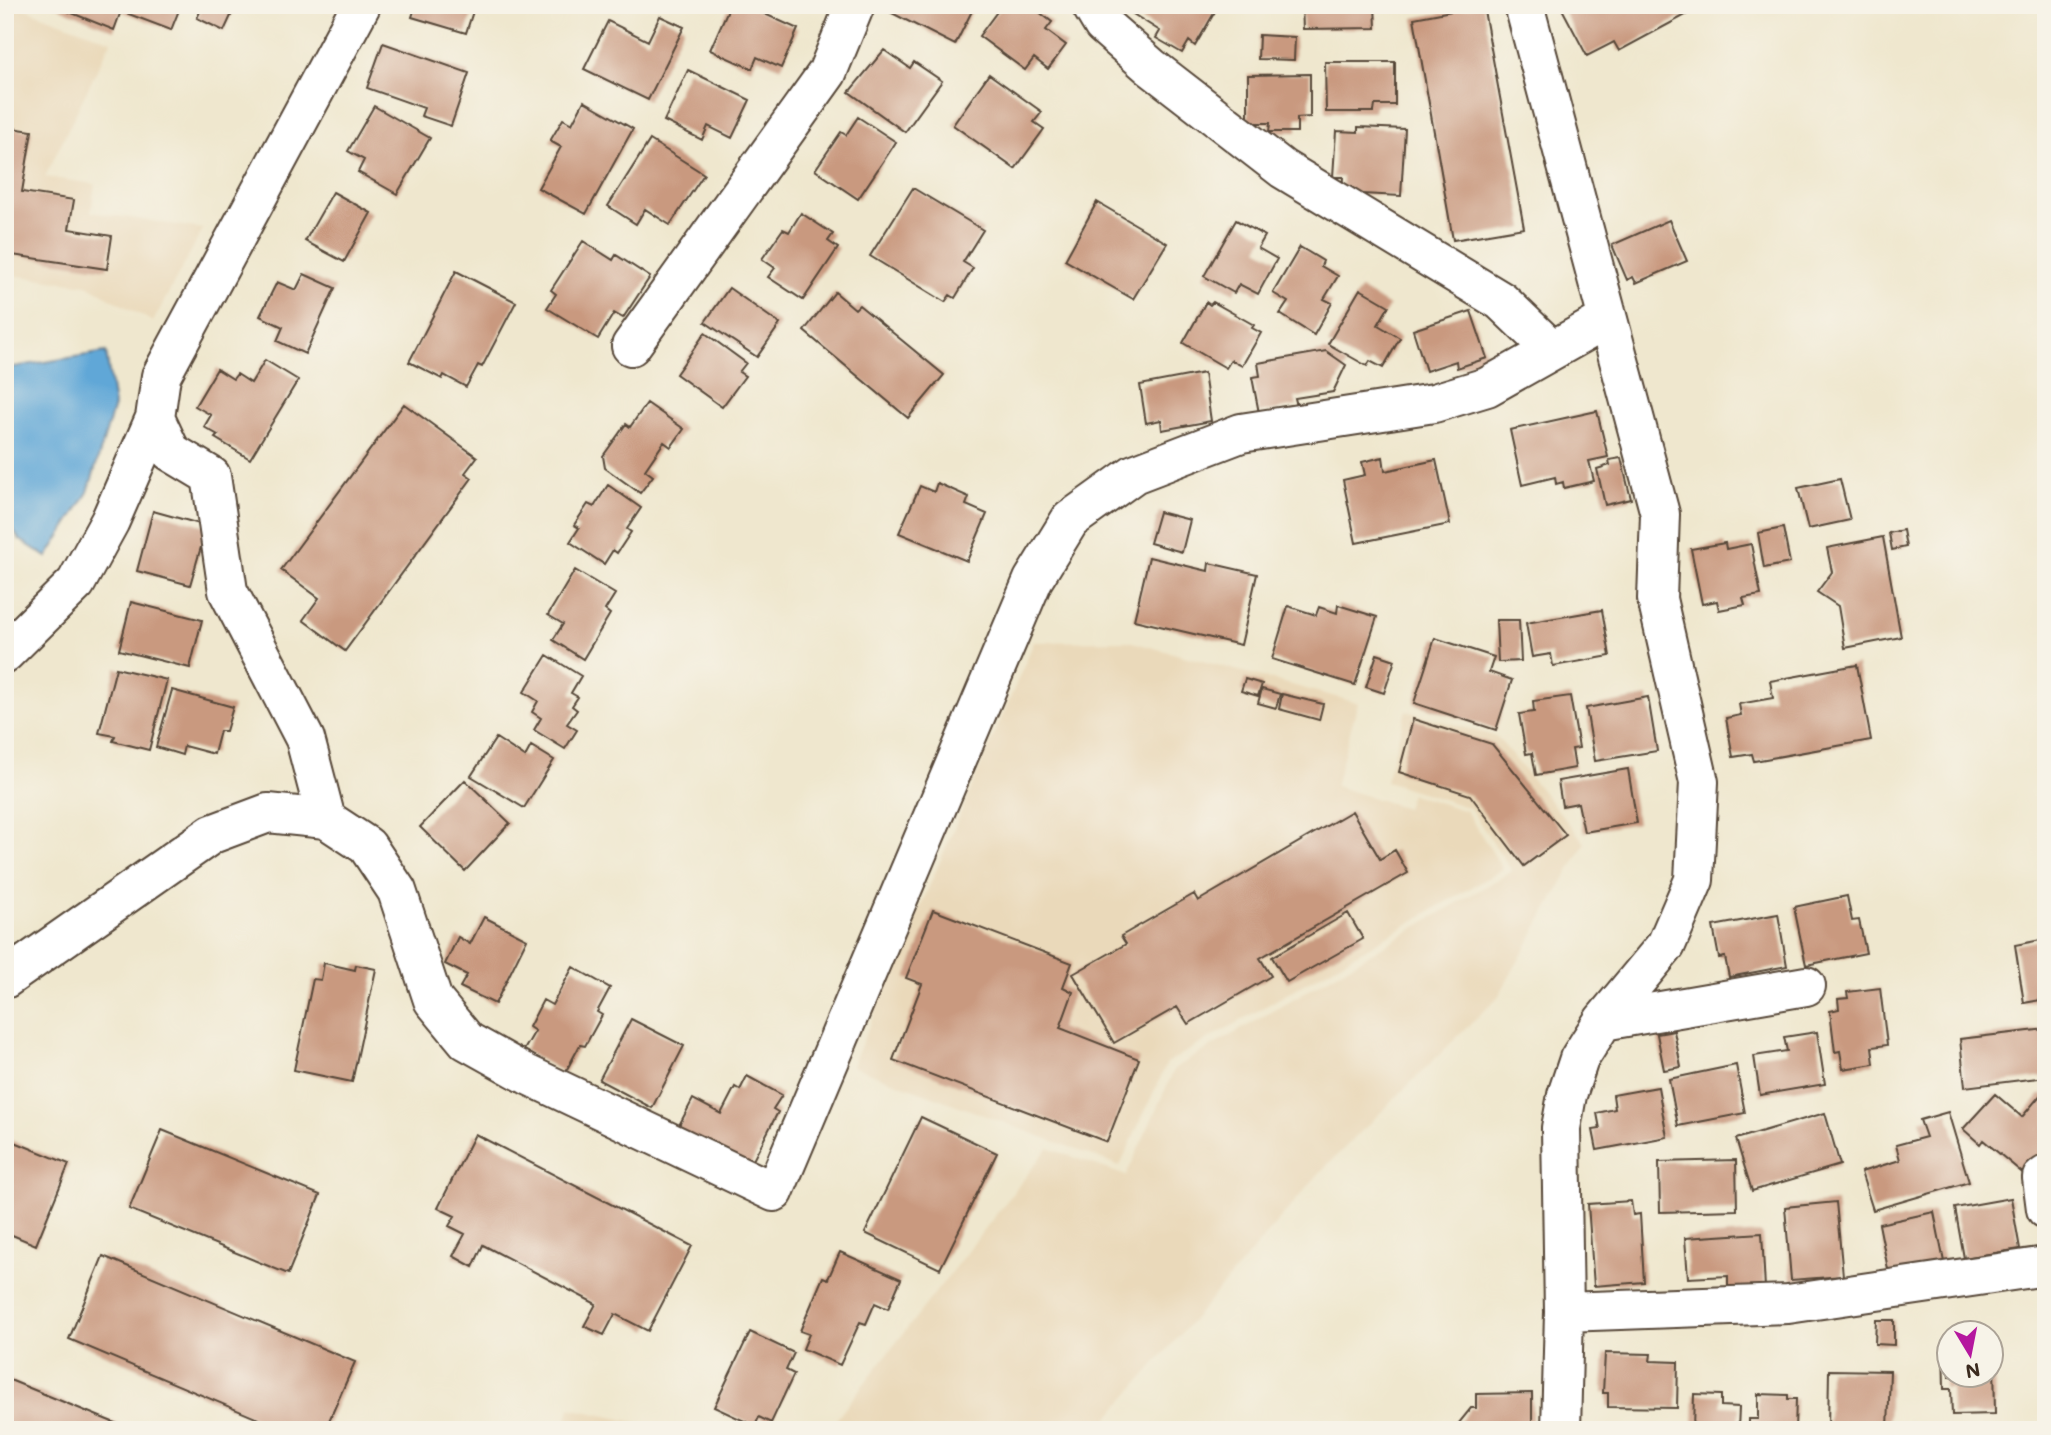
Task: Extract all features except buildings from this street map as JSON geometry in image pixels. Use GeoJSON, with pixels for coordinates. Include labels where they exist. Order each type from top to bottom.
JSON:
{"type":"FeatureCollection","features":[{"type":"Feature","properties":{"kind":"street"},"geometry":{"type":"LineString","coordinates":[[5,653],[75,583],[110,521],[155,418],[161,376],[361,5]]}},
{"type":"Feature","properties":{"kind":"street"},"geometry":{"type":"LineString","coordinates":[[631,346],[827,73],[855,5]]}},
{"type":"Feature","properties":{"kind":"street"},"geometry":{"type":"LineString","coordinates":[[1091,5],[1103,25],[1151,67],[1283,169],[1501,301],[1552,349]]}},
{"type":"Feature","properties":{"kind":"street"},"geometry":{"type":"LineString","coordinates":[[1524,5],[1660,514],[1657,599],[1699,782],[1694,880],[1667,945],[1603,1021],[1579,1059],[1567,1095],[1561,1128],[1564,1312],[1561,1430]]}},
{"type":"Feature","properties":{"kind":"street"},"geometry":{"type":"LineString","coordinates":[[5,979],[212,835],[268,813],[326,819],[367,846],[397,891],[433,1000],[467,1041],[528,1075],[774,1192],[1033,580],[1070,520],[1133,474],[1241,433],[1434,403],[1487,387],[1606,320]]}},
{"type":"Feature","properties":{"kind":"street"},"geometry":{"type":"LineString","coordinates":[[155,418],[171,452],[211,476],[228,591],[305,739],[326,819]]}},
{"type":"Feature","properties":{"kind":"street"},"geometry":{"type":"LineString","coordinates":[[1603,1021],[1806,986]]}},
{"type":"Feature","properties":{"kind":"street"},"geometry":{"type":"LineString","coordinates":[[2046,1175],[2042,1178],[2046,1209]]}},
{"type":"Feature","properties":{"kind":"street"},"geometry":{"type":"LineString","coordinates":[[1564,1312],[1788,1304],[2046,1266]]}},
{"type":"Feature","properties":{"kind":"shaded area"},"geometry":{"type":"Polygon","coordinates":[[[5,5],[15,5],[111,41],[45,177],[95,184],[91,212],[203,229],[153,322],[87,285],[5,274],[5,5]]]}},
{"type":"Feature","properties":{"kind":"shaded area"},"geometry":{"type":"Polygon","coordinates":[[[1128,641],[1358,703],[1335,786],[1406,808],[1411,794],[1466,811],[1503,869],[1167,1063],[1120,1166],[852,1066],[1034,642],[1128,641]]]}},
{"type":"Feature","properties":{"kind":"shaded area"},"geometry":{"type":"Polygon","coordinates":[[[1406,711],[1497,737],[1585,843],[1498,997],[1323,1169],[1098,1430],[828,1430],[1048,1148],[1126,1176],[1175,1068],[1512,871],[1470,808],[1386,781],[1406,711]]]}},
{"type":"Feature","properties":{"kind":"shaded area"},"geometry":{"type":"Polygon","coordinates":[[[570,1408],[671,1430],[564,1430],[570,1408]]]}},
{"type":"Feature","properties":{"kind":"water"},"geometry":{"type":"Polygon","coordinates":[[[106,352],[114,406],[88,492],[47,557],[19,539],[5,515],[7,368],[106,352]]]}}]}
